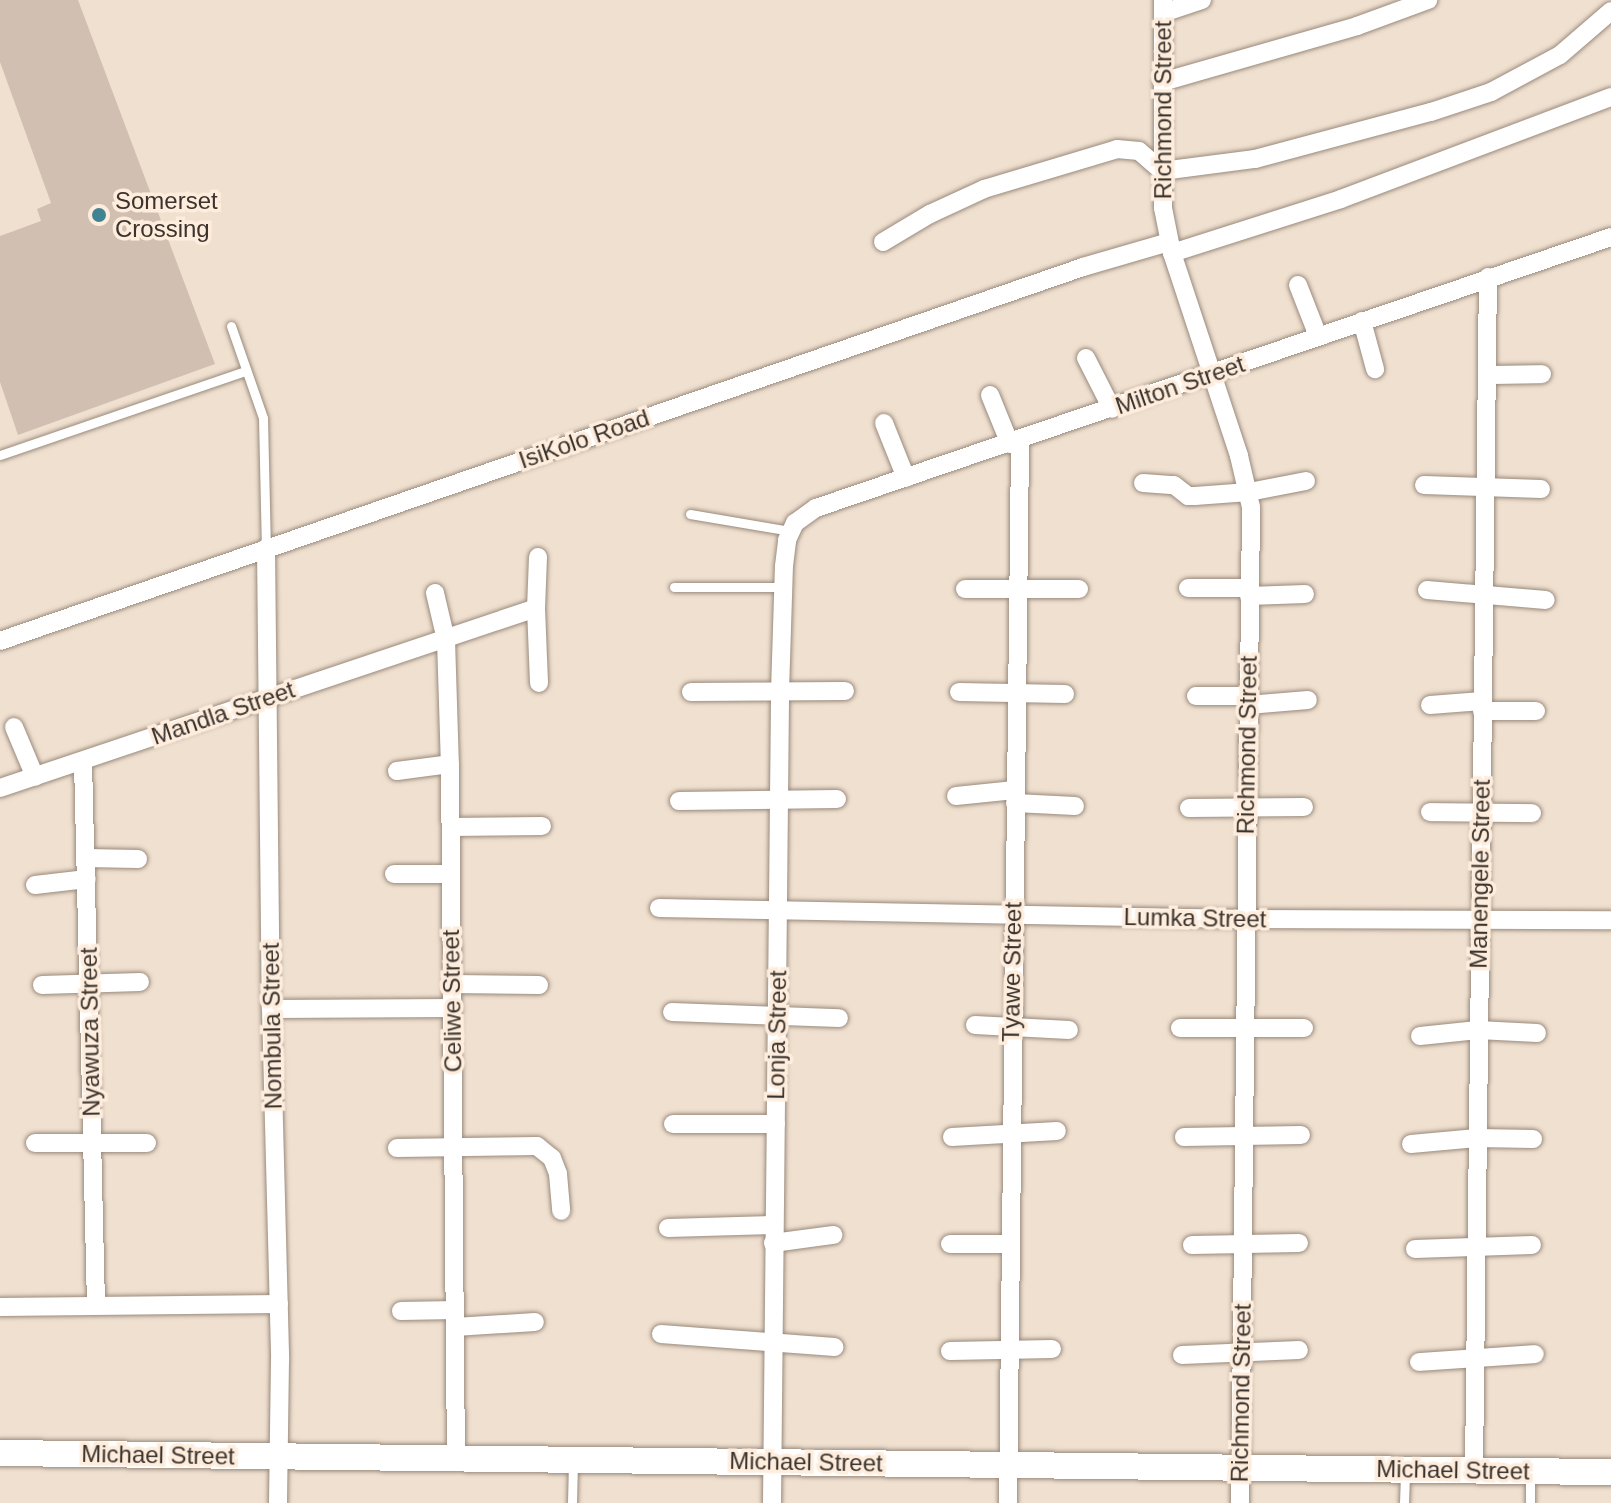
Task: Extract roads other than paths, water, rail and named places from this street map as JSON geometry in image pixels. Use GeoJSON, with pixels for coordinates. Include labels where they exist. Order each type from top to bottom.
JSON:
{"type":"FeatureCollection","features":[{"type":"Feature","properties":{"kind":"street"},"geometry":{"type":"LineString","coordinates":[[1163,7],[1202,0]]}},
{"type":"Feature","properties":{"kind":"street"},"geometry":{"type":"LineString","coordinates":[[1162,82],[1345,30],[1428,0]]}},
{"type":"Feature","properties":{"kind":"street","name":"Richmond Street"},"geometry":{"type":"LineString","coordinates":[[1163,7],[1162,171],[1171,247],[1249,492],[1240,1503]]}},
{"type":"Feature","properties":{"kind":"street"},"geometry":{"type":"LineString","coordinates":[[883,242],[930,214],[984,189],[1117,149],[1139,151],[1162,171],[1255,159],[1431,112],[1491,92],[1560,55],[1595,28],[1611,11]]}},
{"type":"Feature","properties":{"kind":"street","name":"IsiKolo Road"},"geometry":{"type":"LineString","coordinates":[[0,641],[1083,267],[1171,247],[1341,199],[1611,97]]}},
{"type":"Feature","properties":{"kind":"street","name":"Milton Street"},"geometry":{"type":"LineString","coordinates":[[790,531],[805,514],[816,508],[1015,443],[1611,237]]}},
{"type":"Feature","properties":{"kind":"street","name":"Manengele Street"},"geometry":{"type":"LineString","coordinates":[[1474,1470],[1488,277]]}},
{"type":"Feature","properties":{"kind":"street"},"geometry":{"type":"LineString","coordinates":[[1298,285],[1318,336]]}},
{"type":"Feature","properties":{"kind":"street"},"geometry":{"type":"LineString","coordinates":[[1362,321],[1375,369]]}},
{"type":"Feature","properties":{"kind":"street"},"geometry":{"type":"LineString","coordinates":[[1086,358],[1112,409]]}},
{"type":"Feature","properties":{"kind":"street"},"geometry":{"type":"LineString","coordinates":[[1487,375],[1542,374]]}},
{"type":"Feature","properties":{"kind":"street"},"geometry":{"type":"LineString","coordinates":[[990,395],[1015,443]]}},
{"type":"Feature","properties":{"kind":"street"},"geometry":{"type":"LineString","coordinates":[[884,423],[906,478]]}},
{"type":"Feature","properties":{"kind":"street","name":"Tyawe Street"},"geometry":{"type":"LineString","coordinates":[[1008,1503],[1018,590],[1015,443]]}},
{"type":"Feature","properties":{"kind":"street"},"geometry":{"type":"LineString","coordinates":[[1143,483],[1174,485],[1188,496],[1249,492],[1306,481]]}},
{"type":"Feature","properties":{"kind":"street"},"geometry":{"type":"LineString","coordinates":[[1424,485],[1541,489]]}},
{"type":"Feature","properties":{"kind":"street","name":"Lonja Street"},"geometry":{"type":"LineString","coordinates":[[772,1503],[780,692],[784,566],[790,531]]}},
{"type":"Feature","properties":{"kind":"street","name":"Nombula Street"},"geometry":{"type":"LineString","coordinates":[[266,548],[271,1009],[279,1304],[278,1503]]}},
{"type":"Feature","properties":{"kind":"street"},"geometry":{"type":"LineString","coordinates":[[538,557],[536,608],[539,683]]}},
{"type":"Feature","properties":{"kind":"street"},"geometry":{"type":"LineString","coordinates":[[1188,588],[1305,594]]}},
{"type":"Feature","properties":{"kind":"street"},"geometry":{"type":"LineString","coordinates":[[965,589],[1079,589]]}},
{"type":"Feature","properties":{"kind":"street"},"geometry":{"type":"LineString","coordinates":[[1427,590],[1546,600]]}},
{"type":"Feature","properties":{"kind":"street","name":"Celiwe Street"},"geometry":{"type":"LineString","coordinates":[[435,593],[446,640],[450,764],[456,1459]]}},
{"type":"Feature","properties":{"kind":"street"},"geometry":{"type":"LineString","coordinates":[[446,640],[536,608]]}},
{"type":"Feature","properties":{"kind":"street","name":"Mandla Street"},"geometry":{"type":"LineString","coordinates":[[0,788],[446,640]]}},
{"type":"Feature","properties":{"kind":"street"},"geometry":{"type":"LineString","coordinates":[[691,692],[845,691]]}},
{"type":"Feature","properties":{"kind":"street"},"geometry":{"type":"LineString","coordinates":[[959,692],[1065,694]]}},
{"type":"Feature","properties":{"kind":"street"},"geometry":{"type":"LineString","coordinates":[[1196,696],[1308,700]]}},
{"type":"Feature","properties":{"kind":"street"},"geometry":{"type":"LineString","coordinates":[[1430,705],[1536,711]]}},
{"type":"Feature","properties":{"kind":"street"},"geometry":{"type":"LineString","coordinates":[[14,727],[35,777]]}},
{"type":"Feature","properties":{"kind":"street","name":"Nyawuza Street"},"geometry":{"type":"LineString","coordinates":[[83,761],[96,1304]]}},
{"type":"Feature","properties":{"kind":"street"},"geometry":{"type":"LineString","coordinates":[[397,771],[450,764]]}},
{"type":"Feature","properties":{"kind":"street"},"geometry":{"type":"LineString","coordinates":[[956,796],[1015,796],[1075,806]]}},
{"type":"Feature","properties":{"kind":"street"},"geometry":{"type":"LineString","coordinates":[[679,801],[837,799]]}},
{"type":"Feature","properties":{"kind":"street"},"geometry":{"type":"LineString","coordinates":[[1189,808],[1304,807]]}},
{"type":"Feature","properties":{"kind":"street"},"geometry":{"type":"LineString","coordinates":[[1430,812],[1532,813]]}},
{"type":"Feature","properties":{"kind":"street"},"geometry":{"type":"LineString","coordinates":[[451,827],[542,826]]}},
{"type":"Feature","properties":{"kind":"street"},"geometry":{"type":"LineString","coordinates":[[86,858],[138,859]]}},
{"type":"Feature","properties":{"kind":"street"},"geometry":{"type":"LineString","coordinates":[[394,874],[451,874]]}},
{"type":"Feature","properties":{"kind":"street"},"geometry":{"type":"LineString","coordinates":[[35,885],[87,879]]}},
{"type":"Feature","properties":{"kind":"street","name":"Lumka Street"},"geometry":{"type":"LineString","coordinates":[[659,908],[1245,919],[1611,920]]}},
{"type":"Feature","properties":{"kind":"street"},"geometry":{"type":"LineString","coordinates":[[42,985],[89,986],[140,982]]}},
{"type":"Feature","properties":{"kind":"street"},"geometry":{"type":"LineString","coordinates":[[452,984],[539,985]]}},
{"type":"Feature","properties":{"kind":"street"},"geometry":{"type":"LineString","coordinates":[[271,1009],[453,1008]]}},
{"type":"Feature","properties":{"kind":"street"},"geometry":{"type":"LineString","coordinates":[[672,1012],[839,1018]]}},
{"type":"Feature","properties":{"kind":"street"},"geometry":{"type":"LineString","coordinates":[[975,1025],[1069,1030]]}},
{"type":"Feature","properties":{"kind":"street"},"geometry":{"type":"LineString","coordinates":[[1180,1028],[1304,1028]]}},
{"type":"Feature","properties":{"kind":"street"},"geometry":{"type":"LineString","coordinates":[[1420,1036],[1478,1030],[1537,1033]]}},
{"type":"Feature","properties":{"kind":"street"},"geometry":{"type":"LineString","coordinates":[[673,1124],[776,1124]]}},
{"type":"Feature","properties":{"kind":"street"},"geometry":{"type":"LineString","coordinates":[[952,1137],[1057,1131]]}},
{"type":"Feature","properties":{"kind":"street"},"geometry":{"type":"LineString","coordinates":[[1184,1137],[1301,1135]]}},
{"type":"Feature","properties":{"kind":"street"},"geometry":{"type":"LineString","coordinates":[[1411,1144],[1477,1138],[1533,1139]]}},
{"type":"Feature","properties":{"kind":"street"},"geometry":{"type":"LineString","coordinates":[[35,1143],[147,1143]]}},
{"type":"Feature","properties":{"kind":"street"},"geometry":{"type":"LineString","coordinates":[[397,1148],[537,1146],[552,1158],[558,1174],[561,1211]]}},
{"type":"Feature","properties":{"kind":"street"},"geometry":{"type":"LineString","coordinates":[[668,1228],[833,1235]]}},
{"type":"Feature","properties":{"kind":"street"},"geometry":{"type":"LineString","coordinates":[[1192,1245],[1299,1243]]}},
{"type":"Feature","properties":{"kind":"street"},"geometry":{"type":"LineString","coordinates":[[950,1244],[1010,1244]]}},
{"type":"Feature","properties":{"kind":"street"},"geometry":{"type":"LineString","coordinates":[[1415,1249],[1476,1244],[1532,1245]]}},
{"type":"Feature","properties":{"kind":"street"},"geometry":{"type":"LineString","coordinates":[[0,1307],[279,1304]]}},
{"type":"Feature","properties":{"kind":"street"},"geometry":{"type":"LineString","coordinates":[[401,1311],[455,1318],[535,1322]]}},
{"type":"Feature","properties":{"kind":"street"},"geometry":{"type":"LineString","coordinates":[[661,1334],[835,1347]]}},
{"type":"Feature","properties":{"kind":"street"},"geometry":{"type":"LineString","coordinates":[[950,1351],[1052,1349]]}},
{"type":"Feature","properties":{"kind":"street"},"geometry":{"type":"LineString","coordinates":[[1182,1355],[1299,1350]]}},
{"type":"Feature","properties":{"kind":"street"},"geometry":{"type":"LineString","coordinates":[[1419,1362],[1535,1354]]}},
{"type":"Feature","properties":{"kind":"street","name":"Michael Street"},"geometry":{"type":"LineString","coordinates":[[0,1453],[1611,1472]]}},
{"type":"Feature","properties":{"kind":"lane"},"geometry":{"type":"LineString","coordinates":[[231,326],[263,418],[266,548]]}},
{"type":"Feature","properties":{"kind":"lane"},"geometry":{"type":"LineString","coordinates":[[0,455],[246,371]]}},
{"type":"Feature","properties":{"kind":"lane"},"geometry":{"type":"LineString","coordinates":[[690,514],[790,531]]}},
{"type":"Feature","properties":{"kind":"lane"},"geometry":{"type":"LineString","coordinates":[[674,587],[783,587]]}},
{"type":"Feature","properties":{"kind":"lane"},"geometry":{"type":"LineString","coordinates":[[572,1503],[574,1460]]}},
{"type":"Feature","properties":{"kind":"lane"},"geometry":{"type":"LineString","coordinates":[[1404,1503],[1405,1469]]}},
{"type":"Feature","properties":{"kind":"lane"},"geometry":{"type":"LineString","coordinates":[[1530,1471],[1530,1503]]}},
{"type":"Feature","properties":{"kind":"place","name":"Somerset Crossing"},"geometry":{"type":"Point","coordinates":[99,215]}}]}
